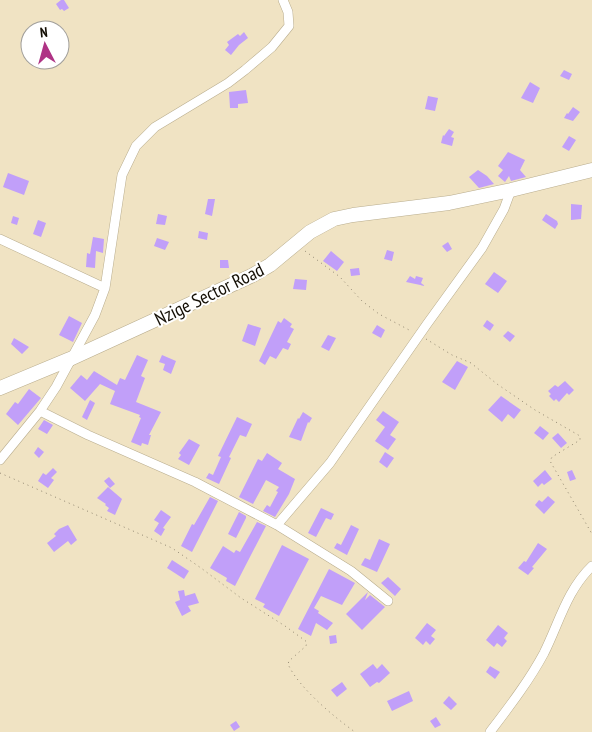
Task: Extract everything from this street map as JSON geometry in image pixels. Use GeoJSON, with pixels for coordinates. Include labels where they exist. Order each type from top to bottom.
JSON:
{"type":"FeatureCollection","features":[{"type":"Feature","properties":{"kind":"main road","name":"Nzige Sector Road"},"geometry":{"type":"LineString","coordinates":[[0,388],[70,359],[253,275],[270,265],[317,227],[334,219],[449,202],[511,190],[592,170]]}},
{"type":"Feature","properties":{"kind":"street"},"geometry":{"type":"LineString","coordinates":[[0,460],[40,411],[65,374],[70,359],[95,315],[105,288],[124,168],[136,146],[155,126],[228,83],[272,48],[289,26],[288,12],[283,0]]}},
{"type":"Feature","properties":{"kind":"street"},"geometry":{"type":"LineString","coordinates":[[277,525],[330,463],[482,248],[504,209],[511,190]]}},
{"type":"Feature","properties":{"kind":"street"},"geometry":{"type":"LineString","coordinates":[[0,239],[105,288]]}},
{"type":"Feature","properties":{"kind":"street"},"geometry":{"type":"LineString","coordinates":[[40,411],[88,435],[195,482],[277,525],[351,570],[388,601]]}},
{"type":"Feature","properties":{"kind":"street"},"geometry":{"type":"LineString","coordinates":[[490,732],[529,677],[544,652],[576,584],[592,566]]}},
{"type":"Feature","properties":{"kind":"path"},"geometry":{"type":"LineString","coordinates":[[295,243],[340,277],[362,301],[379,314],[452,355],[471,363],[497,384],[535,410],[580,436],[580,440],[550,460],[592,534]]}},
{"type":"Feature","properties":{"kind":"path"},"geometry":{"type":"LineString","coordinates":[[0,473],[172,548],[241,598],[285,626],[307,644],[288,661],[294,675],[338,720],[354,732]]}},
{"type":"Feature","properties":{"kind":"building"},"geometry":{"type":"Polygon","coordinates":[[[64,0],[69,8],[64,11],[60,10],[56,4],[64,0]]]}},
{"type":"Feature","properties":{"kind":"building"},"geometry":{"type":"Polygon","coordinates":[[[244,32],[248,38],[231,55],[225,50],[229,45],[227,42],[244,32]]]}},
{"type":"Feature","properties":{"kind":"building"},"geometry":{"type":"Polygon","coordinates":[[[564,70],[572,74],[569,80],[560,76],[564,70]]]}},
{"type":"Feature","properties":{"kind":"building"},"geometry":{"type":"Polygon","coordinates":[[[530,82],[540,88],[533,103],[521,98],[530,82]]]}},
{"type":"Feature","properties":{"kind":"building"},"geometry":{"type":"Polygon","coordinates":[[[246,90],[248,103],[238,104],[238,108],[230,108],[229,92],[246,90]]]}},
{"type":"Feature","properties":{"kind":"building"},"geometry":{"type":"Polygon","coordinates":[[[428,96],[438,98],[435,111],[425,109],[428,96]]]}},
{"type":"Feature","properties":{"kind":"building"},"geometry":{"type":"Polygon","coordinates":[[[573,107],[580,112],[573,121],[564,118],[567,113],[573,107]]]}},
{"type":"Feature","properties":{"kind":"building"},"geometry":{"type":"Polygon","coordinates":[[[449,129],[454,132],[451,137],[454,138],[452,146],[441,143],[443,135],[449,129]]]}},
{"type":"Feature","properties":{"kind":"building"},"geometry":{"type":"Polygon","coordinates":[[[569,136],[576,140],[569,151],[562,147],[569,136]]]}},
{"type":"Feature","properties":{"kind":"building"},"geometry":{"type":"Polygon","coordinates":[[[508,152],[525,160],[520,170],[526,177],[511,181],[509,176],[505,182],[498,176],[503,170],[498,166],[508,152]]]}},
{"type":"Feature","properties":{"kind":"building"},"geometry":{"type":"Polygon","coordinates":[[[478,170],[494,184],[479,188],[469,177],[478,170]]]}},
{"type":"Feature","properties":{"kind":"building"},"geometry":{"type":"Polygon","coordinates":[[[8,173],[29,181],[24,195],[3,187],[8,173]]]}},
{"type":"Feature","properties":{"kind":"building"},"geometry":{"type":"Polygon","coordinates":[[[208,199],[215,199],[212,216],[205,214],[208,199]]]}},
{"type":"Feature","properties":{"kind":"building"},"geometry":{"type":"Polygon","coordinates":[[[571,204],[582,205],[581,219],[571,220],[571,204]]]}},
{"type":"Feature","properties":{"kind":"building"},"geometry":{"type":"Polygon","coordinates":[[[158,214],[167,216],[165,225],[156,224],[158,214]]]}},
{"type":"Feature","properties":{"kind":"building"},"geometry":{"type":"Polygon","coordinates":[[[546,214],[557,221],[558,224],[555,229],[542,220],[546,214]]]}},
{"type":"Feature","properties":{"kind":"building"},"geometry":{"type":"Polygon","coordinates":[[[13,216],[19,218],[17,225],[11,223],[13,216]]]}},
{"type":"Feature","properties":{"kind":"building"},"geometry":{"type":"Polygon","coordinates":[[[38,220],[46,223],[41,237],[33,234],[38,220]]]}},
{"type":"Feature","properties":{"kind":"building"},"geometry":{"type":"Polygon","coordinates":[[[199,231],[208,233],[207,240],[198,238],[199,231]]]}},
{"type":"Feature","properties":{"kind":"building"},"geometry":{"type":"Polygon","coordinates":[[[93,237],[104,239],[103,253],[96,251],[95,268],[86,267],[87,253],[90,254],[93,237]]]}},
{"type":"Feature","properties":{"kind":"building"},"geometry":{"type":"Polygon","coordinates":[[[157,238],[169,242],[165,250],[154,246],[157,238]]]}},
{"type":"Feature","properties":{"kind":"building"},"geometry":{"type":"Polygon","coordinates":[[[448,242],[452,249],[447,252],[442,246],[448,242]]]}},
{"type":"Feature","properties":{"kind":"building"},"geometry":{"type":"Polygon","coordinates":[[[387,250],[394,252],[392,261],[384,259],[387,250]]]}},
{"type":"Feature","properties":{"kind":"building"},"geometry":{"type":"Polygon","coordinates":[[[331,251],[344,262],[337,271],[323,261],[331,251]]]}},
{"type":"Feature","properties":{"kind":"building"},"geometry":{"type":"Polygon","coordinates":[[[220,260],[228,260],[229,268],[220,268],[220,260]]]}},
{"type":"Feature","properties":{"kind":"building"},"geometry":{"type":"Polygon","coordinates":[[[359,268],[360,275],[351,276],[350,269],[359,268]]]}},
{"type":"Feature","properties":{"kind":"building"},"geometry":{"type":"Polygon","coordinates":[[[494,272],[507,281],[498,293],[485,284],[494,272]]]}},
{"type":"Feature","properties":{"kind":"building"},"geometry":{"type":"Polygon","coordinates":[[[410,276],[415,279],[416,276],[423,278],[421,283],[425,286],[406,282],[410,276]]]}},
{"type":"Feature","properties":{"kind":"building"},"geometry":{"type":"Polygon","coordinates":[[[295,279],[307,280],[306,290],[293,289],[295,279]]]}},
{"type":"Feature","properties":{"kind":"building"},"geometry":{"type":"Polygon","coordinates":[[[69,316],[82,323],[73,342],[59,335],[69,316]]]}},
{"type":"Feature","properties":{"kind":"building"},"geometry":{"type":"Polygon","coordinates":[[[284,318],[292,324],[290,327],[294,329],[287,342],[291,344],[288,350],[283,348],[276,359],[270,356],[265,365],[259,361],[278,321],[281,323],[284,318]]]}},
{"type":"Feature","properties":{"kind":"building"},"geometry":{"type":"Polygon","coordinates":[[[487,320],[494,325],[490,331],[483,326],[487,320]]]}},
{"type":"Feature","properties":{"kind":"building"},"geometry":{"type":"Polygon","coordinates":[[[248,324],[261,328],[255,346],[242,341],[248,324]]]}},
{"type":"Feature","properties":{"kind":"building"},"geometry":{"type":"Polygon","coordinates":[[[377,325],[385,330],[381,338],[372,333],[377,325]]]}},
{"type":"Feature","properties":{"kind":"building"},"geometry":{"type":"Polygon","coordinates":[[[508,331],[515,336],[510,342],[503,336],[508,331]]]}},
{"type":"Feature","properties":{"kind":"building"},"geometry":{"type":"Polygon","coordinates":[[[328,335],[336,338],[329,351],[321,347],[328,335]]]}},
{"type":"Feature","properties":{"kind":"building"},"geometry":{"type":"Polygon","coordinates":[[[14,338],[29,347],[22,354],[11,344],[14,338]]]}},
{"type":"Feature","properties":{"kind":"building"},"geometry":{"type":"Polygon","coordinates":[[[137,355],[148,360],[141,376],[145,378],[136,402],[161,412],[149,435],[151,435],[148,445],[142,443],[141,446],[131,442],[141,418],[139,417],[140,415],[110,404],[115,391],[100,384],[85,401],[70,388],[81,375],[87,380],[94,371],[117,385],[120,378],[125,380],[137,355]]]}},
{"type":"Feature","properties":{"kind":"building"},"geometry":{"type":"Polygon","coordinates":[[[162,355],[176,361],[171,374],[163,370],[165,364],[159,362],[162,355]]]}},
{"type":"Feature","properties":{"kind":"building"},"geometry":{"type":"Polygon","coordinates":[[[457,361],[468,367],[455,390],[442,382],[457,361]]]}},
{"type":"Feature","properties":{"kind":"building"},"geometry":{"type":"Polygon","coordinates":[[[565,381],[574,390],[569,395],[567,393],[559,402],[556,399],[554,401],[549,396],[551,394],[548,391],[555,385],[558,387],[565,381]]]}},
{"type":"Feature","properties":{"kind":"building"},"geometry":{"type":"Polygon","coordinates":[[[29,389],[41,398],[18,425],[6,414],[15,402],[18,404],[29,389]]]}},
{"type":"Feature","properties":{"kind":"building"},"geometry":{"type":"Polygon","coordinates":[[[501,396],[521,410],[514,419],[508,414],[502,422],[488,410],[501,396]]]}},
{"type":"Feature","properties":{"kind":"building"},"geometry":{"type":"Polygon","coordinates":[[[90,400],[95,403],[87,420],[82,417],[90,400]]]}},
{"type":"Feature","properties":{"kind":"building"},"geometry":{"type":"Polygon","coordinates":[[[383,411],[399,422],[390,435],[396,439],[388,450],[375,441],[385,427],[376,420],[383,411]]]}},
{"type":"Feature","properties":{"kind":"building"},"geometry":{"type":"Polygon","coordinates":[[[303,412],[312,418],[308,422],[301,441],[289,437],[303,412]]]}},
{"type":"Feature","properties":{"kind":"building"},"geometry":{"type":"Polygon","coordinates":[[[237,417],[252,424],[246,437],[240,435],[219,484],[206,478],[209,473],[213,475],[221,457],[218,456],[237,417]]]}},
{"type":"Feature","properties":{"kind":"building"},"geometry":{"type":"Polygon","coordinates":[[[44,420],[53,425],[47,434],[38,429],[44,420]]]}},
{"type":"Feature","properties":{"kind":"building"},"geometry":{"type":"Polygon","coordinates":[[[540,426],[549,433],[543,440],[534,433],[540,426]]]}},
{"type":"Feature","properties":{"kind":"building"},"geometry":{"type":"Polygon","coordinates":[[[558,433],[567,443],[561,448],[552,438],[558,433]]]}},
{"type":"Feature","properties":{"kind":"building"},"geometry":{"type":"Polygon","coordinates":[[[189,439],[200,445],[189,465],[178,459],[181,455],[179,453],[189,439]]]}},
{"type":"Feature","properties":{"kind":"building"},"geometry":{"type":"Polygon","coordinates":[[[38,447],[44,452],[39,458],[34,453],[38,447]]]}},
{"type":"Feature","properties":{"kind":"building"},"geometry":{"type":"Polygon","coordinates":[[[385,452],[394,458],[387,468],[379,462],[385,452]]]}},
{"type":"Feature","properties":{"kind":"building"},"geometry":{"type":"Polygon","coordinates":[[[267,453],[282,463],[278,469],[295,479],[289,494],[275,517],[263,511],[267,505],[270,507],[279,487],[266,480],[253,504],[239,497],[258,459],[262,461],[267,453]]]}},
{"type":"Feature","properties":{"kind":"building"},"geometry":{"type":"Polygon","coordinates":[[[53,468],[57,472],[51,478],[54,480],[48,488],[38,481],[43,473],[46,475],[53,468]]]}},
{"type":"Feature","properties":{"kind":"building"},"geometry":{"type":"Polygon","coordinates":[[[545,470],[552,479],[538,487],[533,481],[545,470]]]}},
{"type":"Feature","properties":{"kind":"building"},"geometry":{"type":"Polygon","coordinates":[[[572,470],[576,479],[570,481],[567,472],[572,470]]]}},
{"type":"Feature","properties":{"kind":"building"},"geometry":{"type":"Polygon","coordinates":[[[109,477],[115,484],[110,488],[104,481],[109,477]]]}},
{"type":"Feature","properties":{"kind":"building"},"geometry":{"type":"Polygon","coordinates":[[[108,487],[122,499],[115,515],[107,511],[109,508],[106,504],[97,498],[108,487]]]}},
{"type":"Feature","properties":{"kind":"building"},"geometry":{"type":"Polygon","coordinates":[[[548,496],[555,502],[544,514],[535,505],[539,500],[542,502],[548,496]]]}},
{"type":"Feature","properties":{"kind":"building"},"geometry":{"type":"Polygon","coordinates":[[[210,497],[218,501],[192,552],[181,546],[192,524],[194,525],[210,497]]]}},
{"type":"Feature","properties":{"kind":"building"},"geometry":{"type":"Polygon","coordinates":[[[321,508],[334,514],[331,520],[326,518],[316,537],[308,533],[321,508]]]}},
{"type":"Feature","properties":{"kind":"building"},"geometry":{"type":"Polygon","coordinates":[[[161,510],[171,517],[163,528],[165,529],[161,536],[154,531],[159,523],[154,520],[161,510]]]}},
{"type":"Feature","properties":{"kind":"building"},"geometry":{"type":"Polygon","coordinates":[[[239,512],[246,516],[246,518],[236,538],[228,534],[239,512]]]}},
{"type":"Feature","properties":{"kind":"building"},"geometry":{"type":"Polygon","coordinates":[[[257,522],[266,526],[235,586],[226,581],[227,578],[210,568],[223,546],[234,553],[236,550],[240,552],[257,522]]]}},
{"type":"Feature","properties":{"kind":"building"},"geometry":{"type":"Polygon","coordinates":[[[68,525],[77,540],[71,545],[68,541],[54,552],[47,543],[56,536],[54,534],[59,529],[68,525]]]}},
{"type":"Feature","properties":{"kind":"building"},"geometry":{"type":"Polygon","coordinates":[[[351,525],[359,529],[347,555],[334,548],[337,543],[341,545],[351,525]]]}},
{"type":"Feature","properties":{"kind":"building"},"geometry":{"type":"Polygon","coordinates":[[[379,539],[390,544],[377,572],[361,565],[365,558],[370,560],[379,539]]]}},
{"type":"Feature","properties":{"kind":"building"},"geometry":{"type":"Polygon","coordinates":[[[538,543],[547,549],[528,575],[518,568],[524,561],[526,562],[538,543]]]}},
{"type":"Feature","properties":{"kind":"building"},"geometry":{"type":"Polygon","coordinates":[[[282,545],[309,559],[279,616],[263,607],[265,604],[255,599],[282,545]]]}},
{"type":"Feature","properties":{"kind":"building"},"geometry":{"type":"Polygon","coordinates":[[[172,560],[189,571],[184,579],[167,568],[172,560]]]}},
{"type":"Feature","properties":{"kind":"building"},"geometry":{"type":"Polygon","coordinates":[[[329,569],[355,583],[342,605],[321,596],[314,608],[333,623],[327,630],[316,623],[311,636],[298,629],[329,569]]]}},
{"type":"Feature","properties":{"kind":"building"},"geometry":{"type":"Polygon","coordinates":[[[388,577],[401,589],[395,596],[381,583],[388,577]]]}},
{"type":"Feature","properties":{"kind":"building"},"geometry":{"type":"Polygon","coordinates":[[[184,590],[185,596],[195,593],[199,603],[188,606],[191,611],[182,616],[175,602],[180,600],[178,591],[184,590]]]}},
{"type":"Feature","properties":{"kind":"building"},"geometry":{"type":"Polygon","coordinates":[[[368,592],[365,600],[370,595],[385,607],[362,630],[346,614],[368,592]]]}},
{"type":"Feature","properties":{"kind":"building"},"geometry":{"type":"Polygon","coordinates":[[[427,623],[436,630],[431,636],[435,639],[430,645],[426,641],[423,645],[415,638],[427,623]]]}},
{"type":"Feature","properties":{"kind":"building"},"geometry":{"type":"Polygon","coordinates":[[[498,625],[508,633],[504,638],[507,641],[502,647],[497,643],[494,647],[486,640],[498,625]]]}},
{"type":"Feature","properties":{"kind":"building"},"geometry":{"type":"Polygon","coordinates":[[[336,635],[337,643],[330,644],[329,636],[336,635]]]}},
{"type":"Feature","properties":{"kind":"building"},"geometry":{"type":"Polygon","coordinates":[[[373,664],[377,669],[382,664],[390,673],[379,683],[377,682],[370,687],[360,674],[373,664]]]}},
{"type":"Feature","properties":{"kind":"building"},"geometry":{"type":"Polygon","coordinates":[[[490,666],[500,672],[495,679],[486,672],[490,666]]]}},
{"type":"Feature","properties":{"kind":"building"},"geometry":{"type":"Polygon","coordinates":[[[342,682],[347,689],[337,697],[331,690],[342,682]]]}},
{"type":"Feature","properties":{"kind":"building"},"geometry":{"type":"Polygon","coordinates":[[[409,691],[413,701],[392,711],[387,701],[409,691]]]}},
{"type":"Feature","properties":{"kind":"building"},"geometry":{"type":"Polygon","coordinates":[[[449,696],[457,704],[451,710],[443,703],[449,696]]]}},
{"type":"Feature","properties":{"kind":"building"},"geometry":{"type":"Polygon","coordinates":[[[436,717],[441,725],[435,728],[430,721],[436,717]]]}},
{"type":"Feature","properties":{"kind":"building"},"geometry":{"type":"Polygon","coordinates":[[[236,721],[240,727],[234,731],[230,725],[236,721]]]}}]}
